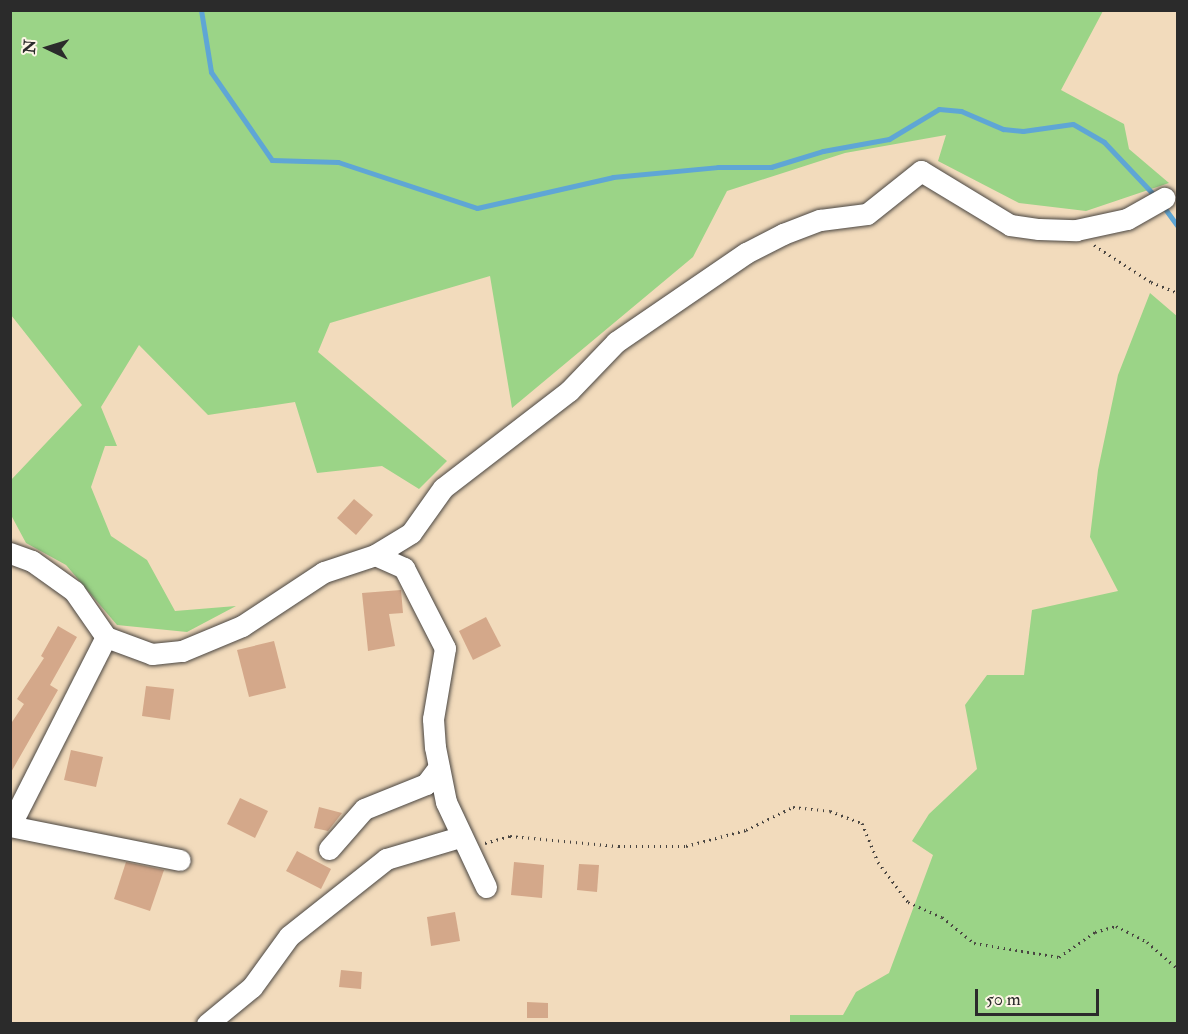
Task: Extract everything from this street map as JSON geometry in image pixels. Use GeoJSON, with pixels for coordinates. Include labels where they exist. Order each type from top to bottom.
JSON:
{"type":"FeatureCollection","features":[{"type":"Feature","properties":{"kind":"street"},"geometry":{"type":"LineString","coordinates":[[10,553],[32,561],[74,591],[106,637],[152,654],[182,651],[242,626],[324,572],[375,555],[411,533],[443,488],[569,391],[616,342],[746,254],[783,234],[820,220],[867,214],[921,171],[1010,225],[1076,230],[1127,219],[1164,198]]}},
{"type":"Feature","properties":{"kind":"street"},"geometry":{"type":"LineString","coordinates":[[375,555],[404,568],[445,648],[433,719],[439,767],[446,802],[463,843],[486,887]]}},
{"type":"Feature","properties":{"kind":"street"},"geometry":{"type":"LineString","coordinates":[[106,637],[10,826],[180,860]]}},
{"type":"Feature","properties":{"kind":"street"},"geometry":{"type":"LineString","coordinates":[[329,849],[364,808],[426,784],[439,767]]}},
{"type":"Feature","properties":{"kind":"street"},"geometry":{"type":"LineString","coordinates":[[207,1023],[252,987],[289,936],[386,859],[463,843]]}},
{"type":"Feature","properties":{"kind":"path"},"geometry":{"type":"LineString","coordinates":[[1076,230],[1151,282],[1178,293]]}},
{"type":"Feature","properties":{"kind":"path"},"geometry":{"type":"LineString","coordinates":[[463,843],[510,836],[618,846],[686,846],[746,830],[793,807],[830,811],[862,823],[878,862],[908,902],[942,917],[974,943],[1059,957],[1095,932],[1116,927],[1147,942],[1178,969]]}},
{"type":"Feature","properties":{"kind":"green space"},"geometry":{"type":"Polygon","coordinates":[[[11,10],[1103,11],[1061,90],[1124,124],[1129,149],[1169,183],[1086,211],[1019,203],[938,161],[946,135],[845,153],[727,191],[693,257],[512,408],[490,276],[330,323],[318,352],[447,461],[419,489],[382,466],[317,473],[295,402],[208,415],[139,345],[101,407],[117,446],[105,446],[91,487],[111,536],[147,560],[175,611],[236,606],[187,632],[117,625],[66,565],[26,543],[11,515],[11,480],[82,405],[11,315],[11,10]]]}},
{"type":"Feature","properties":{"kind":"green space"},"geometry":{"type":"Polygon","coordinates":[[[1150,293],[1178,317],[1177,1023],[790,1023],[790,1015],[843,1015],[856,992],[889,973],[933,855],[912,841],[929,814],[977,769],[965,705],[987,675],[1024,675],[1032,610],[1118,591],[1090,537],[1098,470],[1118,375],[1150,293]]]}},
{"type":"Feature","properties":{"kind":"building"},"geometry":{"type":"Polygon","coordinates":[[[354,499],[373,515],[356,535],[337,518],[354,499]]]}},
{"type":"Feature","properties":{"kind":"building"},"geometry":{"type":"Polygon","coordinates":[[[401,590],[403,613],[389,614],[395,646],[368,651],[362,593],[401,590]]]}},
{"type":"Feature","properties":{"kind":"building"},"geometry":{"type":"Polygon","coordinates":[[[486,617],[501,646],[473,660],[459,631],[486,617]]]}},
{"type":"Feature","properties":{"kind":"building"},"geometry":{"type":"Polygon","coordinates":[[[58,626],[77,637],[50,685],[58,690],[10,774],[10,725],[24,704],[17,699],[44,658],[41,656],[58,626]]]}},
{"type":"Feature","properties":{"kind":"building"},"geometry":{"type":"Polygon","coordinates":[[[274,641],[286,688],[249,697],[237,650],[274,641]]]}},
{"type":"Feature","properties":{"kind":"building"},"geometry":{"type":"Polygon","coordinates":[[[146,686],[174,689],[170,720],[142,716],[146,686]]]}},
{"type":"Feature","properties":{"kind":"building"},"geometry":{"type":"Polygon","coordinates":[[[71,750],[103,757],[96,787],[64,780],[71,750]]]}},
{"type":"Feature","properties":{"kind":"building"},"geometry":{"type":"Polygon","coordinates":[[[240,798],[268,811],[255,838],[227,824],[240,798]]]}},
{"type":"Feature","properties":{"kind":"building"},"geometry":{"type":"Polygon","coordinates":[[[319,807],[342,813],[328,831],[314,828],[319,807]]]}},
{"type":"Feature","properties":{"kind":"building"},"geometry":{"type":"Polygon","coordinates":[[[297,851],[331,869],[321,889],[286,871],[297,851]]]}},
{"type":"Feature","properties":{"kind":"building"},"geometry":{"type":"Polygon","coordinates":[[[126,862],[164,870],[150,911],[114,899],[126,862]]]}},
{"type":"Feature","properties":{"kind":"building"},"geometry":{"type":"Polygon","coordinates":[[[514,862],[544,865],[542,898],[511,895],[514,862]]]}},
{"type":"Feature","properties":{"kind":"building"},"geometry":{"type":"Polygon","coordinates":[[[579,864],[599,865],[597,892],[577,890],[579,864]]]}},
{"type":"Feature","properties":{"kind":"building"},"geometry":{"type":"Polygon","coordinates":[[[455,912],[460,941],[431,946],[427,917],[455,912]]]}},
{"type":"Feature","properties":{"kind":"building"},"geometry":{"type":"Polygon","coordinates":[[[341,970],[362,972],[361,989],[339,987],[341,970]]]}},
{"type":"Feature","properties":{"kind":"building"},"geometry":{"type":"Polygon","coordinates":[[[527,1002],[548,1003],[548,1018],[527,1018],[527,1002]]]}},
{"type":"Feature","properties":{"kind":"waterway"},"geometry":{"type":"LineString","coordinates":[[201,10],[211,72],[272,160],[338,162],[477,208],[613,177],[718,167],[771,167],[823,151],[889,139],[939,109],[961,111],[1003,129],[1023,131],[1073,124],[1104,142],[1155,196]]}},
{"type":"Feature","properties":{"kind":"waterway"},"geometry":{"type":"LineString","coordinates":[[1163,206],[1178,227]]}}]}
